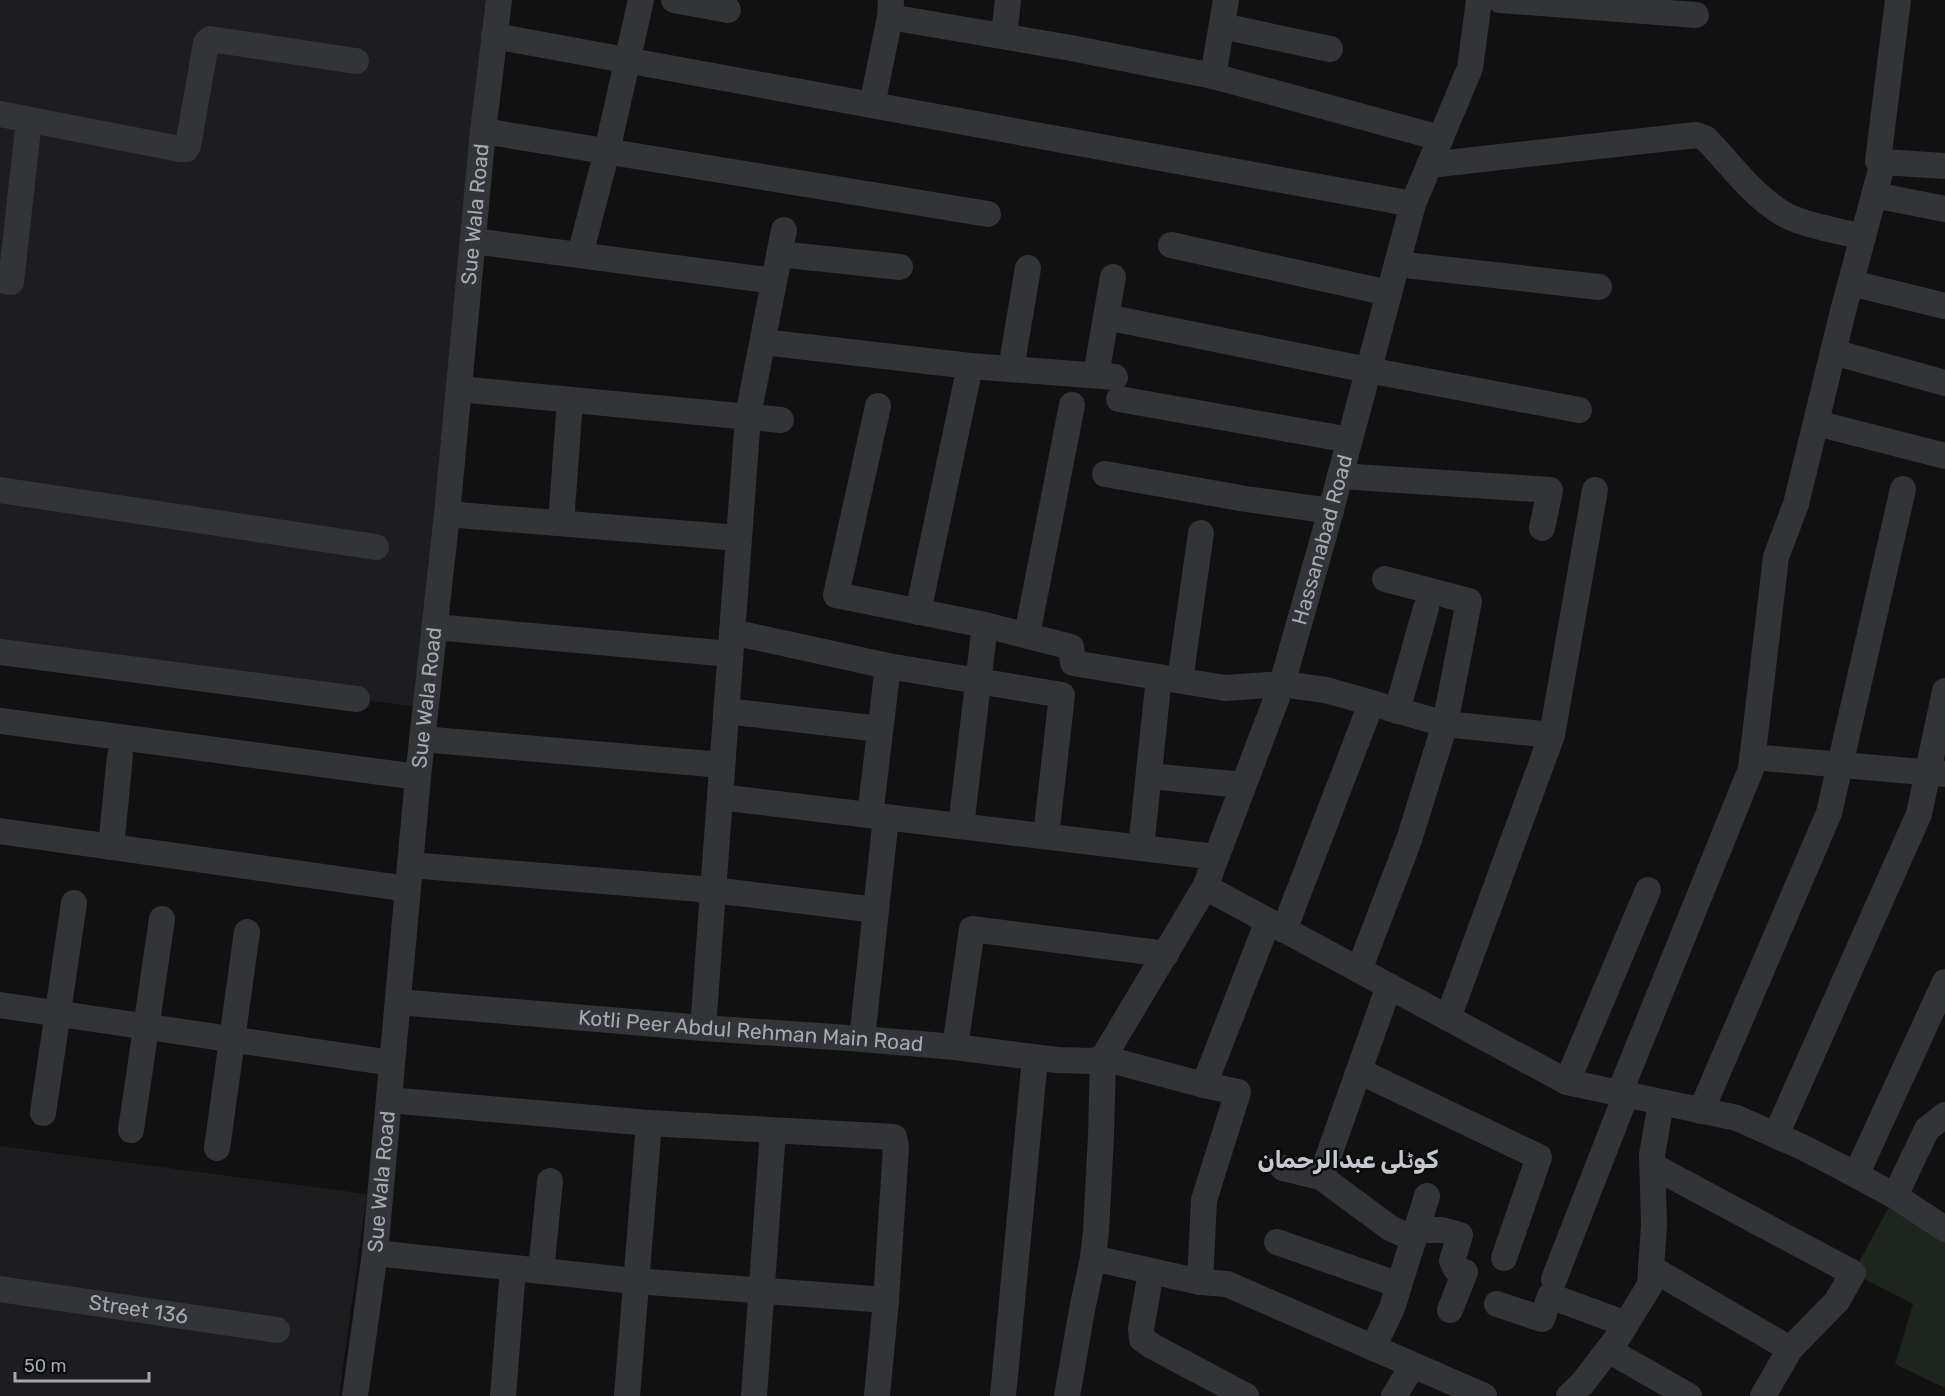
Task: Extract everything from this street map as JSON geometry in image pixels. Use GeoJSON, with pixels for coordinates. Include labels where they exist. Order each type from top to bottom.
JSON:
{"type":"FeatureCollection","features":[{"type":"Feature","properties":{"kind":"street","name":"Sue Wala Road"},"geometry":{"type":"LineString","coordinates":[[355,1396],[375,1254],[418,777],[447,514],[483,130],[499,0]]}},
{"type":"Feature","properties":{"kind":"street"},"geometry":{"type":"LineString","coordinates":[[580,255],[607,151],[641,0]]}},
{"type":"Feature","properties":{"kind":"street"},"geometry":{"type":"LineString","coordinates":[[674,0],[728,10]]}},
{"type":"Feature","properties":{"kind":"street"},"geometry":{"type":"LineString","coordinates":[[1004,36],[1008,0]]}},
{"type":"Feature","properties":{"kind":"street"},"geometry":{"type":"LineString","coordinates":[[1214,76],[1226,0]]}},
{"type":"Feature","properties":{"kind":"street","name":"Hassanabad Road"},"geometry":{"type":"LineString","coordinates":[[1103,1058],[1205,887],[1282,684],[1413,204],[1470,68],[1479,0]]}},
{"type":"Feature","properties":{"kind":"street"},"geometry":{"type":"LineString","coordinates":[[1500,0],[1696,15]]}},
{"type":"Feature","properties":{"kind":"street"},"geometry":{"type":"LineString","coordinates":[[1898,0],[1878,161],[1945,166]]}},
{"type":"Feature","properties":{"kind":"street"},"geometry":{"type":"LineString","coordinates":[[872,105],[890,8],[1004,36],[1214,76],[1440,138]]}},
{"type":"Feature","properties":{"kind":"street"},"geometry":{"type":"LineString","coordinates":[[1222,26],[1330,49]]}},
{"type":"Feature","properties":{"kind":"street"},"geometry":{"type":"LineString","coordinates":[[494,36],[1413,204]]}},
{"type":"Feature","properties":{"kind":"street"},"geometry":{"type":"LineString","coordinates":[[0,114],[186,149],[206,43],[210,39],[356,61]]}},
{"type":"Feature","properties":{"kind":"street"},"geometry":{"type":"LineString","coordinates":[[0,280],[11,282],[29,120]]}},
{"type":"Feature","properties":{"kind":"street"},"geometry":{"type":"LineString","coordinates":[[483,130],[988,214]]}},
{"type":"Feature","properties":{"kind":"street"},"geometry":{"type":"LineString","coordinates":[[1429,165],[1696,135],[1709,142],[1758,195],[1784,214],[1863,237]]}},
{"type":"Feature","properties":{"kind":"street"},"geometry":{"type":"LineString","coordinates":[[1554,1279],[1622,1094],[1751,769],[1776,557],[1796,504],[1883,162]]}},
{"type":"Feature","properties":{"kind":"street"},"geometry":{"type":"LineString","coordinates":[[1874,195],[1945,209]]}},
{"type":"Feature","properties":{"kind":"street"},"geometry":{"type":"LineString","coordinates":[[473,241],[774,280]]}},
{"type":"Feature","properties":{"kind":"street"},"geometry":{"type":"LineString","coordinates":[[703,1028],[748,416],[782,242],[900,267]]}},
{"type":"Feature","properties":{"kind":"street"},"geometry":{"type":"LineString","coordinates":[[1171,245],[1389,293]]}},
{"type":"Feature","properties":{"kind":"street"},"geometry":{"type":"LineString","coordinates":[[1397,264],[1599,287]]}},
{"type":"Feature","properties":{"kind":"street"},"geometry":{"type":"LineString","coordinates":[[1011,369],[1028,268]]}},
{"type":"Feature","properties":{"kind":"street"},"geometry":{"type":"LineString","coordinates":[[1110,383],[1106,317],[1113,277]]}},
{"type":"Feature","properties":{"kind":"street"},"geometry":{"type":"LineString","coordinates":[[1851,283],[1945,306]]}},
{"type":"Feature","properties":{"kind":"street"},"geometry":{"type":"LineString","coordinates":[[1106,317],[1579,410]]}},
{"type":"Feature","properties":{"kind":"street"},"geometry":{"type":"LineString","coordinates":[[763,342],[1011,369],[1110,383],[1350,440]]}},
{"type":"Feature","properties":{"kind":"street"},"geometry":{"type":"LineString","coordinates":[[1833,352],[1945,383]]}},
{"type":"Feature","properties":{"kind":"street"},"geometry":{"type":"LineString","coordinates":[[918,612],[970,366]]}},
{"type":"Feature","properties":{"kind":"street"},"geometry":{"type":"LineString","coordinates":[[459,389],[782,420]]}},
{"type":"Feature","properties":{"kind":"street"},"geometry":{"type":"LineString","coordinates":[[561,523],[570,400]]}},
{"type":"Feature","properties":{"kind":"street"},"geometry":{"type":"LineString","coordinates":[[1027,634],[1072,405]]}},
{"type":"Feature","properties":{"kind":"street"},"geometry":{"type":"LineString","coordinates":[[878,406],[836,595],[1027,634],[1071,647],[1073,663],[1225,688],[1282,684],[1326,690],[1445,724],[1552,735]]}},
{"type":"Feature","properties":{"kind":"street"},"geometry":{"type":"LineString","coordinates":[[1816,423],[1945,456]]}},
{"type":"Feature","properties":{"kind":"street"},"geometry":{"type":"LineString","coordinates":[[1105,474],[1246,499],[1331,511]]}},
{"type":"Feature","properties":{"kind":"street"},"geometry":{"type":"LineString","coordinates":[[1340,476],[1550,490],[1542,528]]}},
{"type":"Feature","properties":{"kind":"street"},"geometry":{"type":"LineString","coordinates":[[1701,1111],[1829,813],[1903,489]]}},
{"type":"Feature","properties":{"kind":"street"},"geometry":{"type":"LineString","coordinates":[[0,490],[376,547]]}},
{"type":"Feature","properties":{"kind":"street"},"geometry":{"type":"LineString","coordinates":[[1448,1018],[1552,735],[1594,490]]}},
{"type":"Feature","properties":{"kind":"street"},"geometry":{"type":"LineString","coordinates":[[447,514],[739,538]]}},
{"type":"Feature","properties":{"kind":"street"},"geometry":{"type":"LineString","coordinates":[[1141,848],[1149,776],[1201,533]]}},
{"type":"Feature","properties":{"kind":"street"},"geometry":{"type":"LineString","coordinates":[[1359,970],[1409,840],[1445,724],[1469,601],[1385,579]]}},
{"type":"Feature","properties":{"kind":"street"},"geometry":{"type":"LineString","coordinates":[[1397,711],[1426,608]]}},
{"type":"Feature","properties":{"kind":"street"},"geometry":{"type":"LineString","coordinates":[[961,826],[985,625]]}},
{"type":"Feature","properties":{"kind":"street"},"geometry":{"type":"LineString","coordinates":[[435,627],[731,643],[1062,695],[1046,836]]}},
{"type":"Feature","properties":{"kind":"street"},"geometry":{"type":"LineString","coordinates":[[0,652],[357,699]]}},
{"type":"Feature","properties":{"kind":"street"},"geometry":{"type":"LineString","coordinates":[[862,1039],[876,910],[880,729],[888,666]]}},
{"type":"Feature","properties":{"kind":"street"},"geometry":{"type":"LineString","coordinates":[[1776,1135],[1936,773],[1944,698]]}},
{"type":"Feature","properties":{"kind":"street"},"geometry":{"type":"LineString","coordinates":[[1204,1085],[1371,704]]}},
{"type":"Feature","properties":{"kind":"street"},"geometry":{"type":"LineString","coordinates":[[726,711],[880,729]]}},
{"type":"Feature","properties":{"kind":"street"},"geometry":{"type":"LineString","coordinates":[[0,721],[418,777]]}},
{"type":"Feature","properties":{"kind":"street"},"geometry":{"type":"LineString","coordinates":[[422,739],[722,765]]}},
{"type":"Feature","properties":{"kind":"street"},"geometry":{"type":"LineString","coordinates":[[111,847],[120,756]]}},
{"type":"Feature","properties":{"kind":"street"},"geometry":{"type":"LineString","coordinates":[[1752,757],[1936,773]]}},
{"type":"Feature","properties":{"kind":"street"},"geometry":{"type":"LineString","coordinates":[[1149,776],[1244,785]]}},
{"type":"Feature","properties":{"kind":"street"},"geometry":{"type":"LineString","coordinates":[[720,796],[1216,857]]}},
{"type":"Feature","properties":{"kind":"street"},"geometry":{"type":"LineString","coordinates":[[0,831],[111,847],[409,877],[713,890],[876,910]]}},
{"type":"Feature","properties":{"kind":"street"},"geometry":{"type":"LineString","coordinates":[[1205,887],[1567,1082],[1737,1118],[1856,1175],[1895,1196],[1945,1229]]}},
{"type":"Feature","properties":{"kind":"street"},"geometry":{"type":"LineString","coordinates":[[1567,1082],[1648,890]]}},
{"type":"Feature","properties":{"kind":"street"},"geometry":{"type":"LineString","coordinates":[[42,1113],[74,903]]}},
{"type":"Feature","properties":{"kind":"street"},"geometry":{"type":"LineString","coordinates":[[131,1130],[162,918]]}},
{"type":"Feature","properties":{"kind":"street"},"geometry":{"type":"LineString","coordinates":[[955,1047],[972,929],[1166,954]]}},
{"type":"Feature","properties":{"kind":"street"},"geometry":{"type":"LineString","coordinates":[[217,1148],[247,932]]}},
{"type":"Feature","properties":{"kind":"street"},"geometry":{"type":"LineString","coordinates":[[1856,1175],[1945,982]]}},
{"type":"Feature","properties":{"kind":"street"},"geometry":{"type":"LineString","coordinates":[[1321,1177],[1389,986]]}},
{"type":"Feature","properties":{"kind":"street","name":"Kotli Peer Abdul Rehman Main Road"},"geometry":{"type":"LineString","coordinates":[[398,1002],[955,1047],[1035,1058],[1091,1061],[1103,1058],[1238,1092],[1204,1200],[1200,1282]]}},
{"type":"Feature","properties":{"kind":"street"},"geometry":{"type":"LineString","coordinates":[[0,1005],[392,1063]]}},
{"type":"Feature","properties":{"kind":"street"},"geometry":{"type":"LineString","coordinates":[[1003,1396],[1035,1058]]}},
{"type":"Feature","properties":{"kind":"street"},"geometry":{"type":"LineString","coordinates":[[1067,1396],[1093,1258],[1101,1147],[1103,1058]]}},
{"type":"Feature","properties":{"kind":"street"},"geometry":{"type":"LineString","coordinates":[[1359,1071],[1539,1157],[1504,1258]]}},
{"type":"Feature","properties":{"kind":"street"},"geometry":{"type":"LineString","coordinates":[[389,1100],[649,1123],[894,1137],[896,1147],[886,1300],[876,1396]]}},
{"type":"Feature","properties":{"kind":"street"},"geometry":{"type":"LineString","coordinates":[[1569,1396],[1582,1384],[1608,1350],[1650,1285],[1654,1225],[1652,1155],[1660,1103]]}},
{"type":"Feature","properties":{"kind":"street"},"geometry":{"type":"LineString","coordinates":[[1895,1196],[1927,1129],[1943,1119]]}},
{"type":"Feature","properties":{"kind":"street"},"geometry":{"type":"LineString","coordinates":[[627,1396],[649,1123]]}},
{"type":"Feature","properties":{"kind":"street"},"geometry":{"type":"LineString","coordinates":[[754,1396],[773,1131]]}},
{"type":"Feature","properties":{"kind":"street"},"geometry":{"type":"LineString","coordinates":[[1653,1166],[1852,1273],[1837,1301],[1790,1348],[1763,1396]]}},
{"type":"Feature","properties":{"kind":"street"},"geometry":{"type":"LineString","coordinates":[[1283,1168],[1321,1177],[1390,1228],[1415,1235],[1442,1230],[1460,1235],[1452,1261],[1456,1269],[1465,1272],[1450,1310]]}},
{"type":"Feature","properties":{"kind":"street"},"geometry":{"type":"LineString","coordinates":[[541,1271],[550,1181]]}},
{"type":"Feature","properties":{"kind":"street"},"geometry":{"type":"LineString","coordinates":[[1373,1348],[1392,1308],[1427,1196]]}},
{"type":"Feature","properties":{"kind":"street"},"geometry":{"type":"LineString","coordinates":[[1277,1242],[1399,1285]]}},
{"type":"Feature","properties":{"kind":"street"},"geometry":{"type":"LineString","coordinates":[[375,1254],[635,1281],[886,1300]]}},
{"type":"Feature","properties":{"kind":"street"},"geometry":{"type":"LineString","coordinates":[[1093,1258],[1200,1282],[1227,1284],[1413,1365],[1468,1393]]}},
{"type":"Feature","properties":{"kind":"street"},"geometry":{"type":"LineString","coordinates":[[1651,1268],[1790,1348]]}},
{"type":"Feature","properties":{"kind":"street"},"geometry":{"type":"LineString","coordinates":[[503,1396],[513,1269]]}},
{"type":"Feature","properties":{"kind":"street"},"geometry":{"type":"LineString","coordinates":[[1151,1272],[1141,1329],[1142,1339],[1246,1396]]}},
{"type":"Feature","properties":{"kind":"street","name":"Street 136"},"geometry":{"type":"LineString","coordinates":[[0,1289],[277,1330]]}},
{"type":"Feature","properties":{"kind":"street"},"geometry":{"type":"LineString","coordinates":[[1497,1304],[1542,1319],[1550,1296],[1626,1324]]}},
{"type":"Feature","properties":{"kind":"street"},"geometry":{"type":"LineString","coordinates":[[1608,1350],[1689,1396]]}},
{"type":"Feature","properties":{"kind":"street"},"geometry":{"type":"LineString","coordinates":[[1394,1396],[1413,1365]]}},
{"type":"Feature","properties":{"kind":"shaded area"},"geometry":{"type":"Polygon","coordinates":[[[0,0],[501,0],[426,708],[0,652],[0,0]]]}},
{"type":"Feature","properties":{"kind":"shaded area"},"geometry":{"type":"Polygon","coordinates":[[[0,1146],[367,1194],[339,1396],[0,1396],[0,1146]]]}},
{"type":"Feature","properties":{"kind":"shaded area"},"geometry":{"type":"Polygon","coordinates":[[[1895,1196],[1945,1229],[1945,1388],[1895,1364],[1913,1304],[1853,1273],[1895,1196]]]}},
{"type":"Feature","properties":{"kind":"district","name":"کوٹلی عبدالرحمان"},"geometry":{"type":"Point","coordinates":[1348,1160]}}]}
